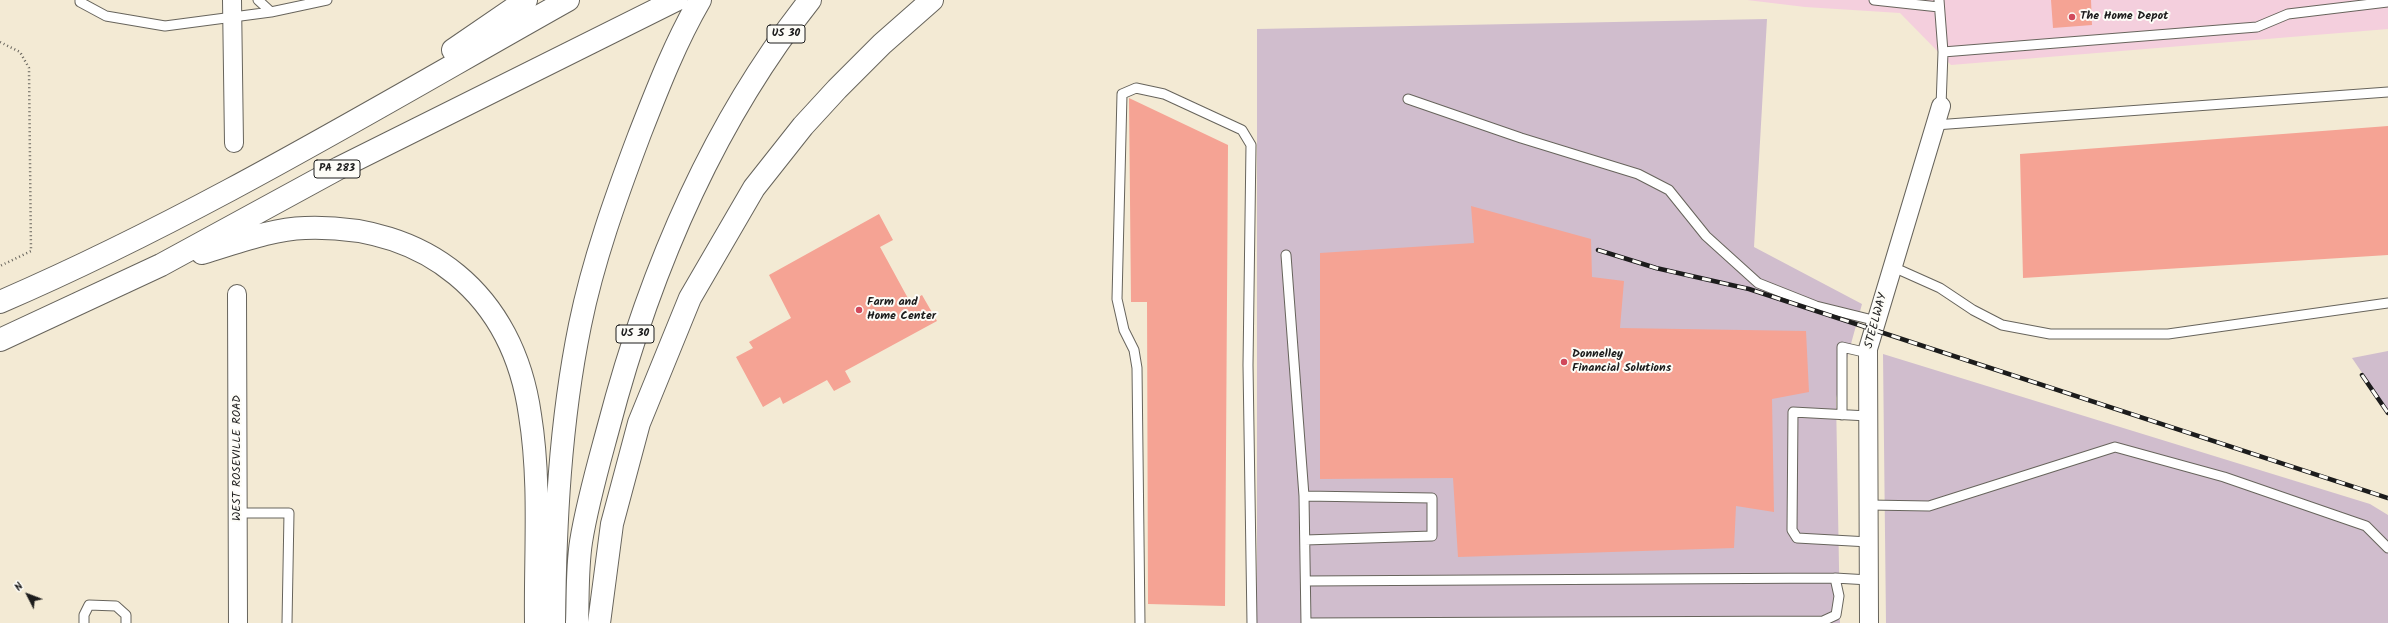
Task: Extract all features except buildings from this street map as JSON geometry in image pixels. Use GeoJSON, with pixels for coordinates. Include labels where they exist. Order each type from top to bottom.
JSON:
{"type":"FeatureCollection","features":[{"type":"Feature","properties":{"kind":"highway"},"geometry":{"type":"LineString","coordinates":[[336,130],[526,0]]}},
{"type":"Feature","properties":{"kind":"highway","name":"PA 283"},"geometry":{"type":"LineString","coordinates":[[0,302],[76,269],[239,185],[568,0]]}},
{"type":"Feature","properties":{"kind":"highway","name":"PA 283"},"geometry":{"type":"LineString","coordinates":[[0,340],[161,265],[339,168],[676,0]]}},
{"type":"Feature","properties":{"kind":"highway"},"geometry":{"type":"LineString","coordinates":[[554,623],[554,558],[561,460],[580,326],[598,257],[633,151],[666,69],[700,0]]}},
{"type":"Feature","properties":{"kind":"highway","name":"US 30"},"geometry":{"type":"LineString","coordinates":[[577,623],[581,543],[592,490],[629,352],[687,203],[761,67],[810,0]]}},
{"type":"Feature","properties":{"kind":"highway"},"geometry":{"type":"LineString","coordinates":[[599,623],[612,524],[639,423],[687,305],[708,264],[754,188],[803,126],[882,44],[932,0]]}},
{"type":"Feature","properties":{"kind":"highway"},"geometry":{"type":"LineString","coordinates":[[161,265],[272,233],[304,228],[345,228],[377,233],[412,246],[438,261],[463,280],[488,307],[508,338],[521,371],[530,413],[535,450],[536,623]]}},
{"type":"Feature","properties":{"kind":"street"},"geometry":{"type":"LineString","coordinates":[[232,8],[234,143]]}},
{"type":"Feature","properties":{"kind":"street","name":"STEELWAY"},"geometry":{"type":"LineString","coordinates":[[1869,623],[1868,353],[1876,321],[1941,106]]}},
{"type":"Feature","properties":{"kind":"street","name":"WEST ROSEVILLE ROAD"},"geometry":{"type":"LineString","coordinates":[[237,294],[238,623]]}},
{"type":"Feature","properties":{"kind":"lane"},"geometry":{"type":"LineString","coordinates":[[80,0],[80,2],[106,16],[165,26],[232,8],[271,12],[327,0]]}},
{"type":"Feature","properties":{"kind":"lane"},"geometry":{"type":"LineString","coordinates":[[258,0],[271,12]]}},
{"type":"Feature","properties":{"kind":"lane"},"geometry":{"type":"LineString","coordinates":[[1874,0],[1939,4]]}},
{"type":"Feature","properties":{"kind":"lane"},"geometry":{"type":"LineString","coordinates":[[1943,52],[2257,27],[2288,14],[2388,2]]}},
{"type":"Feature","properties":{"kind":"lane","name":"STEELWAY"},"geometry":{"type":"LineString","coordinates":[[1939,4],[1943,52],[1941,106]]}},
{"type":"Feature","properties":{"kind":"lane"},"geometry":{"type":"LineString","coordinates":[[1140,623],[1137,368],[1134,350],[1124,330],[1117,299],[1122,94],[1136,88],[1164,94],[1207,112],[1242,130],[1251,145],[1248,365],[1252,623]]}},
{"type":"Feature","properties":{"kind":"lane"},"geometry":{"type":"LineString","coordinates":[[1935,125],[2388,92]]}},
{"type":"Feature","properties":{"kind":"lane"},"geometry":{"type":"LineString","coordinates":[[1408,100],[1521,138],[1638,174],[1669,190],[1706,236],[1758,283],[1816,306],[1876,321]]}},
{"type":"Feature","properties":{"kind":"lane"},"geometry":{"type":"LineString","coordinates":[[1286,255],[1304,496],[1306,623],[1753,623],[1823,621],[1836,615],[1839,596],[1835,578]]}},
{"type":"Feature","properties":{"kind":"lane"},"geometry":{"type":"LineString","coordinates":[[1893,267],[1940,288],[1973,310],[2002,326],[2050,334],[2168,334],[2388,303]]}},
{"type":"Feature","properties":{"kind":"lane"},"geometry":{"type":"LineString","coordinates":[[1842,415],[1842,347],[1868,353]]}},
{"type":"Feature","properties":{"kind":"lane"},"geometry":{"type":"LineString","coordinates":[[1868,416],[1792,412],[1792,530],[1797,538],[1869,542]]}},
{"type":"Feature","properties":{"kind":"lane"},"geometry":{"type":"LineString","coordinates":[[1868,505],[1929,506],[2115,447],[2224,477],[2366,526],[2388,548]]}},
{"type":"Feature","properties":{"kind":"lane"},"geometry":{"type":"LineString","coordinates":[[1304,496],[1432,498],[1432,536],[1305,540]]}},
{"type":"Feature","properties":{"kind":"lane"},"geometry":{"type":"LineString","coordinates":[[238,513],[289,513],[287,623]]}},
{"type":"Feature","properties":{"kind":"lane"},"geometry":{"type":"LineString","coordinates":[[1306,581],[1835,578],[1869,580]]}},
{"type":"Feature","properties":{"kind":"lane"},"geometry":{"type":"LineString","coordinates":[[84,623],[84,615],[89,605],[116,606],[126,614],[126,623]]}},
{"type":"Feature","properties":{"kind":"path"},"geometry":{"type":"LineString","coordinates":[[0,42],[20,52],[29,68],[31,251],[0,266]]}},
{"type":"Feature","properties":{"kind":"shaded area"},"geometry":{"type":"Polygon","coordinates":[[[1747,0],[2388,0],[2388,29],[1951,65],[1900,13],[1805,7],[1747,0]]]}},
{"type":"Feature","properties":{"kind":"shaded area"},"geometry":{"type":"Polygon","coordinates":[[[1767,19],[1754,247],[1862,304],[1836,398],[1840,623],[1257,623],[1257,29],[1767,19]]]}},
{"type":"Feature","properties":{"kind":"shaded area"},"geometry":{"type":"Polygon","coordinates":[[[2388,351],[2388,411],[2352,358],[2388,351]]]}},
{"type":"Feature","properties":{"kind":"shaded area"},"geometry":{"type":"Polygon","coordinates":[[[1883,354],[2370,504],[2388,515],[2388,623],[1886,623],[1883,354]]]}},
{"type":"Feature","properties":{"kind":"railway"},"geometry":{"type":"LineString","coordinates":[[1598,250],[1656,268],[1749,289],[2388,498]]}},
{"type":"Feature","properties":{"kind":"railway"},"geometry":{"type":"LineString","coordinates":[[2362,375],[2388,413]]}},
{"type":"Feature","properties":{"kind":"place","name":"The Home Depot"},"geometry":{"type":"Point","coordinates":[2072,17]}},
{"type":"Feature","properties":{"kind":"place","name":"Farm and Home Center"},"geometry":{"type":"Point","coordinates":[859,310]}},
{"type":"Feature","properties":{"kind":"place","name":"Donnelley Financial Solutions"},"geometry":{"type":"Point","coordinates":[1564,362]}}]}
